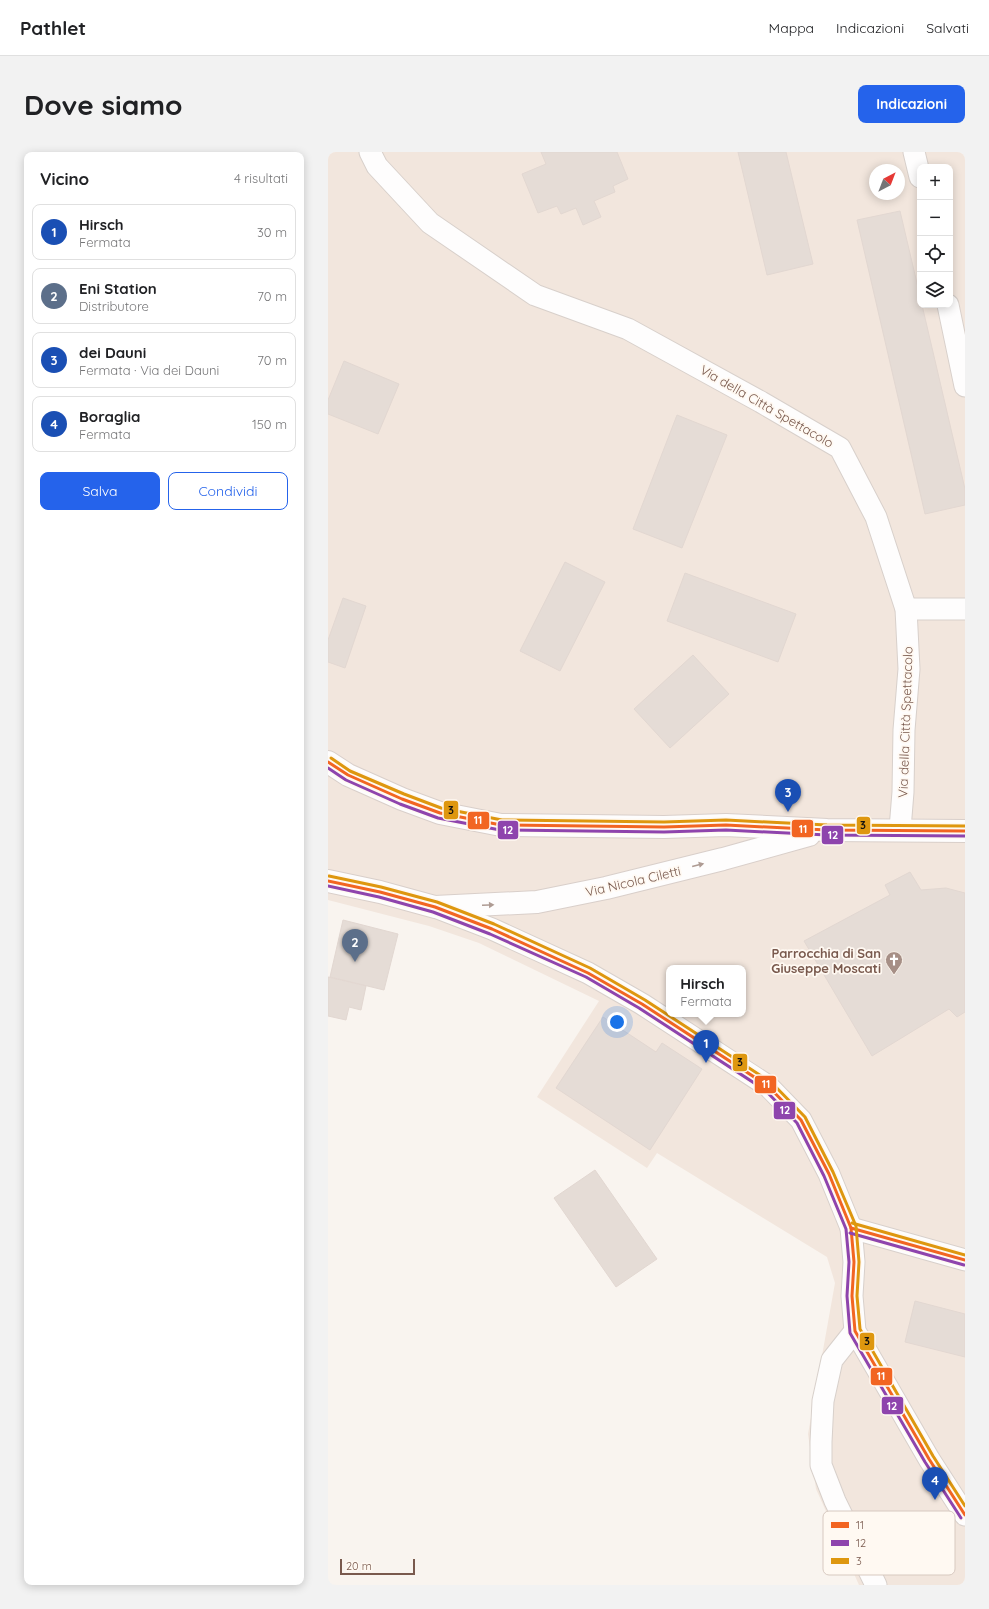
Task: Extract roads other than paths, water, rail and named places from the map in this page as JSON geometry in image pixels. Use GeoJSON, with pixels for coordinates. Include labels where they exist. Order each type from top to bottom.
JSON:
{"type":"FeatureCollection","features":[{"type":"Feature","properties":{"kind":"main road"},"geometry":{"type":"LineString","coordinates":[[328,762],[348,775],[402,799],[440,813],[501,825],[664,827],[726,825],[827,830],[900,829],[965,831]]}},
{"type":"Feature","properties":{"kind":"main road","name":"Via Nicola Ciletti"},"geometry":{"type":"LineString","coordinates":[[328,881],[380,892],[435,907],[545,900],[606,888],[723,859],[827,830]]}},
{"type":"Feature","properties":{"kind":"street","name":"Via della Città Spettacolo"},"geometry":{"type":"LineString","coordinates":[[370,152],[377,166],[430,223],[535,295],[628,329],[761,402],[840,448],[876,517],[906,609],[910,669],[904,730],[903,792],[900,829]]}},
{"type":"Feature","properties":{"kind":"street"},"geometry":{"type":"LineString","coordinates":[[914,152],[917,164]]}},
{"type":"Feature","properties":{"kind":"street"},"geometry":{"type":"LineString","coordinates":[[949,308],[961,348],[965,386]]}},
{"type":"Feature","properties":{"kind":"street"},"geometry":{"type":"LineString","coordinates":[[906,609],[965,609]]}},
{"type":"Feature","properties":{"kind":"street","name":"Via Nicola Ciletti"},"geometry":{"type":"LineString","coordinates":[[435,907],[492,929],[588,973],[642,1004],[768,1086],[801,1120],[829,1174],[851,1228],[854,1262],[852,1296],[855,1331]]}},
{"type":"Feature","properties":{"kind":"street"},"geometry":{"type":"LineString","coordinates":[[851,1228],[965,1260]]}},
{"type":"Feature","properties":{"kind":"street"},"geometry":{"type":"LineString","coordinates":[[840,1511],[821,1465],[823,1401],[832,1360],[855,1331],[930,1459],[965,1515]]}},
{"type":"Feature","properties":{"kind":"street"},"geometry":{"type":"LineString","coordinates":[[871,1575],[876,1585]]}},
{"type":"Feature","properties":{"kind":"place","name":"dei Dauni"},"geometry":{"type":"Point","coordinates":[788,812]}},
{"type":"Feature","properties":{"kind":"place","name":"Eni Station"},"geometry":{"type":"Point","coordinates":[355,962]}},
{"type":"Feature","properties":{"kind":"place","name":"Parrocchia di San Giuseppe Moscati"},"geometry":{"type":"Point","coordinates":[894,975]}},
{"type":"Feature","properties":{"kind":"place","name":"Hirsch"},"geometry":{"type":"Point","coordinates":[706,1063]}},
{"type":"Feature","properties":{"kind":"place","name":"Boraglia"},"geometry":{"type":"Point","coordinates":[935,1500]}}]}
